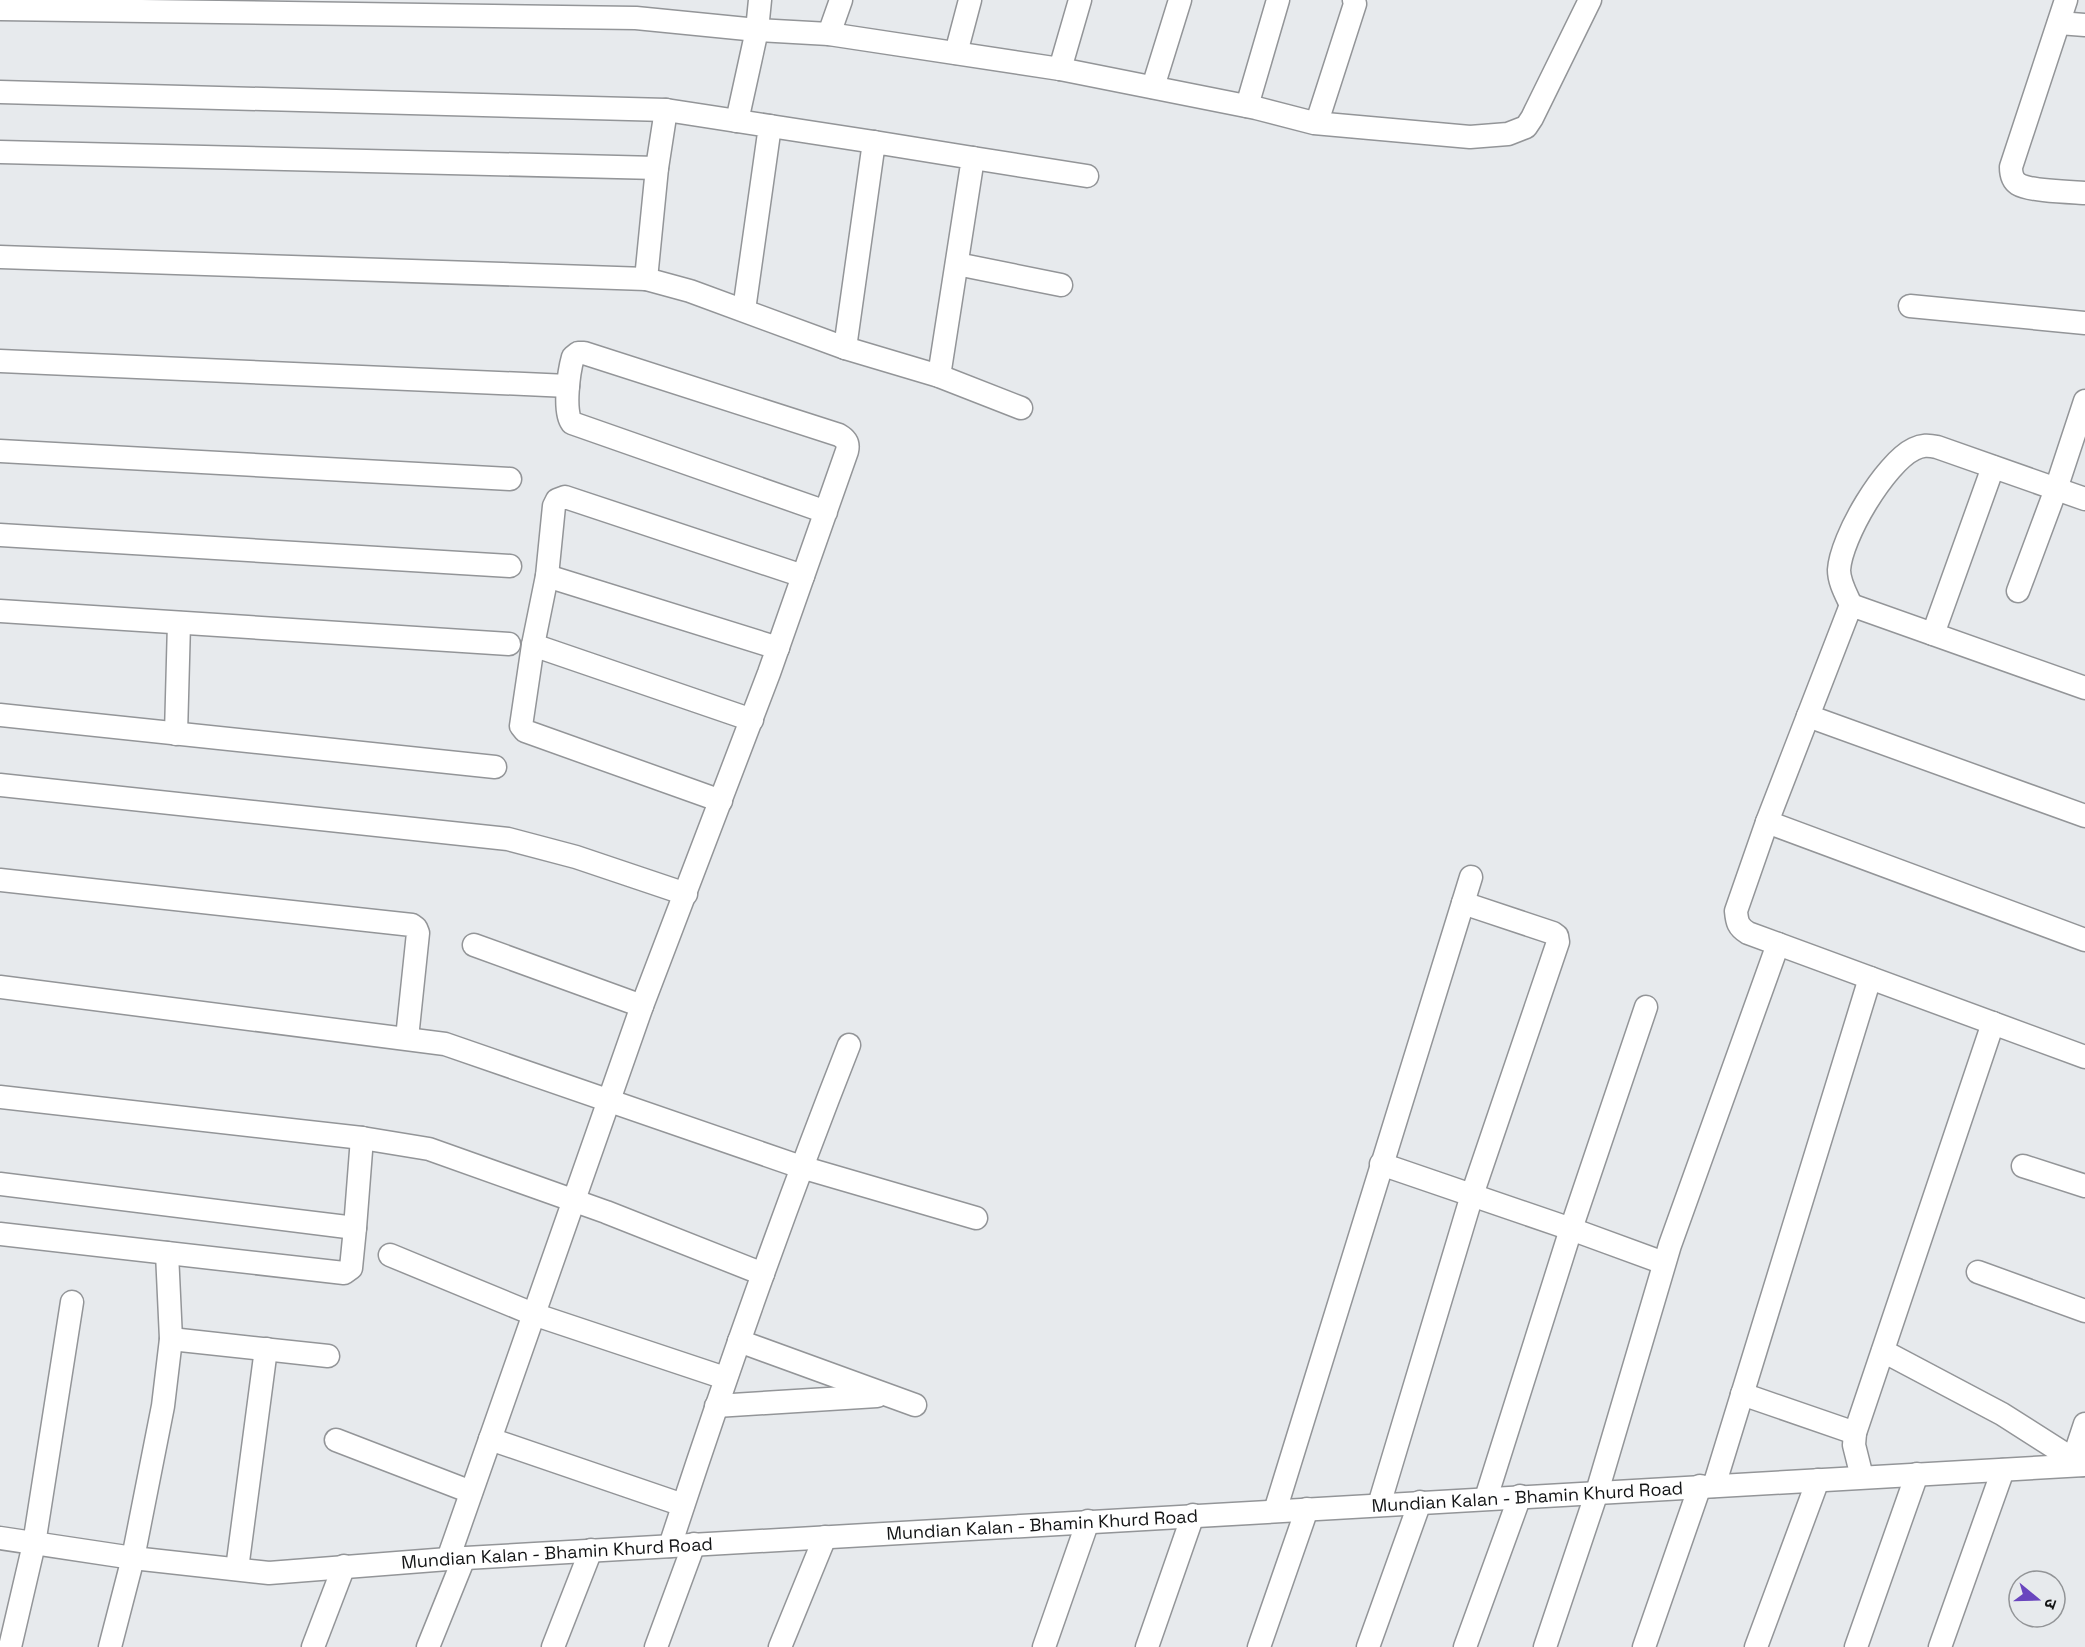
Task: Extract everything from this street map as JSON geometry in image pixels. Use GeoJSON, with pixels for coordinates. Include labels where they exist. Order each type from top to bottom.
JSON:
{"type":"FeatureCollection","features":[{"type":"Feature","properties":{"kind":"street"},"geometry":{"type":"LineString","coordinates":[[737,121],[757,30],[760,0]]}},
{"type":"Feature","properties":{"kind":"street"},"geometry":{"type":"LineString","coordinates":[[829,34],[841,0]]}},
{"type":"Feature","properties":{"kind":"street"},"geometry":{"type":"LineString","coordinates":[[956,53],[970,0]]}},
{"type":"Feature","properties":{"kind":"street"},"geometry":{"type":"LineString","coordinates":[[1060,69],[1080,0]]}},
{"type":"Feature","properties":{"kind":"street"},"geometry":{"type":"LineString","coordinates":[[1153,87],[1180,0]]}},
{"type":"Feature","properties":{"kind":"street"},"geometry":{"type":"LineString","coordinates":[[1247,106],[1278,0]]}},
{"type":"Feature","properties":{"kind":"street"},"geometry":{"type":"LineString","coordinates":[[1317,122],[1355,4],[1354,0]]}},
{"type":"Feature","properties":{"kind":"street"},"geometry":{"type":"LineString","coordinates":[[0,9],[252,6],[637,9],[757,30],[829,34],[1060,69],[1247,106],[1314,123],[1470,137],[1508,134],[1526,127],[1533,118],[1590,0]]}},
{"type":"Feature","properties":{"kind":"street"},"geometry":{"type":"LineString","coordinates":[[2066,0],[2011,172],[2016,183],[2027,188],[2085,193]]}},
{"type":"Feature","properties":{"kind":"street"},"geometry":{"type":"LineString","coordinates":[[2059,23],[2085,25]]}},
{"type":"Feature","properties":{"kind":"street"},"geometry":{"type":"LineString","coordinates":[[0,92],[666,110],[1088,176]]}},
{"type":"Feature","properties":{"kind":"street"},"geometry":{"type":"LineString","coordinates":[[646,279],[657,168],[666,110]]}},
{"type":"Feature","properties":{"kind":"street"},"geometry":{"type":"LineString","coordinates":[[744,310],[770,126]]}},
{"type":"Feature","properties":{"kind":"street"},"geometry":{"type":"LineString","coordinates":[[845,348],[874,141]]}},
{"type":"Feature","properties":{"kind":"street"},"geometry":{"type":"LineString","coordinates":[[0,152],[657,168]]}},
{"type":"Feature","properties":{"kind":"street"},"geometry":{"type":"LineString","coordinates":[[939,376],[973,158]]}},
{"type":"Feature","properties":{"kind":"street"},"geometry":{"type":"LineString","coordinates":[[0,257],[646,279],[668,283],[845,348],[939,376],[1021,408]]}},
{"type":"Feature","properties":{"kind":"street"},"geometry":{"type":"LineString","coordinates":[[957,264],[1061,285]]}},
{"type":"Feature","properties":{"kind":"street"},"geometry":{"type":"LineString","coordinates":[[1910,306],[2085,323]]}},
{"type":"Feature","properties":{"kind":"street"},"geometry":{"type":"LineString","coordinates":[[428,1647],[456,1558],[471,1492],[533,1314],[642,1006],[752,720],[826,512],[848,445],[844,438],[584,353],[578,353],[572,359],[568,386],[568,414],[572,423],[826,512]]}},
{"type":"Feature","properties":{"kind":"street"},"geometry":{"type":"LineString","coordinates":[[0,361],[568,386]]}},
{"type":"Feature","properties":{"kind":"street"},"geometry":{"type":"LineString","coordinates":[[2018,591],[2056,489],[2085,401]]}},
{"type":"Feature","properties":{"kind":"street"},"geometry":{"type":"LineString","coordinates":[[2085,499],[1928,445],[1910,451],[1892,467],[1860,513],[1847,541],[1841,560],[1840,580],[1851,605],[1767,822],[1737,911],[1737,922],[1748,933],[2085,1057]]}},
{"type":"Feature","properties":{"kind":"street"},"geometry":{"type":"LineString","coordinates":[[0,451],[510,479]]}},
{"type":"Feature","properties":{"kind":"street"},"geometry":{"type":"LineString","coordinates":[[1933,634],[1993,467]]}},
{"type":"Feature","properties":{"kind":"street"},"geometry":{"type":"LineString","coordinates":[[721,801],[523,729],[520,724],[547,576],[554,507],[557,500],[562,497],[803,576]]}},
{"type":"Feature","properties":{"kind":"street"},"geometry":{"type":"LineString","coordinates":[[0,535],[510,566]]}},
{"type":"Feature","properties":{"kind":"street"},"geometry":{"type":"LineString","coordinates":[[547,576],[778,648]]}},
{"type":"Feature","properties":{"kind":"street"},"geometry":{"type":"LineString","coordinates":[[1851,605],[2085,688]]}},
{"type":"Feature","properties":{"kind":"street"},"geometry":{"type":"LineString","coordinates":[[0,611],[509,644]]}},
{"type":"Feature","properties":{"kind":"street"},"geometry":{"type":"LineString","coordinates":[[176,734],[179,623]]}},
{"type":"Feature","properties":{"kind":"street"},"geometry":{"type":"LineString","coordinates":[[533,645],[752,720]]}},
{"type":"Feature","properties":{"kind":"street"},"geometry":{"type":"LineString","coordinates":[[0,715],[495,767]]}},
{"type":"Feature","properties":{"kind":"street"},"geometry":{"type":"LineString","coordinates":[[1808,716],[2085,816]]}},
{"type":"Feature","properties":{"kind":"street"},"geometry":{"type":"LineString","coordinates":[[0,785],[508,839],[576,857],[686,894]]}},
{"type":"Feature","properties":{"kind":"street"},"geometry":{"type":"LineString","coordinates":[[1767,822],[2085,940]]}},
{"type":"Feature","properties":{"kind":"street"},"geometry":{"type":"LineString","coordinates":[[1275,1511],[1471,876]]}},
{"type":"Feature","properties":{"kind":"street"},"geometry":{"type":"LineString","coordinates":[[0,880],[412,925],[418,933],[407,1038]]}},
{"type":"Feature","properties":{"kind":"street"},"geometry":{"type":"LineString","coordinates":[[1379,1504],[1473,1195],[1558,942],[1557,936],[1553,933],[1463,903]]}},
{"type":"Feature","properties":{"kind":"street"},"geometry":{"type":"LineString","coordinates":[[1545,1647],[1597,1492],[1664,1263],[1778,944]]}},
{"type":"Feature","properties":{"kind":"street"},"geometry":{"type":"LineString","coordinates":[[474,945],[642,1006]]}},
{"type":"Feature","properties":{"kind":"street"},"geometry":{"type":"LineString","coordinates":[[1644,1647],[1742,1394],[1870,978]]}},
{"type":"Feature","properties":{"kind":"street"},"geometry":{"type":"LineString","coordinates":[[0,987],[407,1038],[452,1046],[801,1167],[976,1218]]}},
{"type":"Feature","properties":{"kind":"street"},"geometry":{"type":"LineString","coordinates":[[1486,1498],[1571,1229],[1646,1007]]}},
{"type":"Feature","properties":{"kind":"street"},"geometry":{"type":"LineString","coordinates":[[1862,1477],[1854,1445],[1855,1433],[1993,1023]]}},
{"type":"Feature","properties":{"kind":"street"},"geometry":{"type":"LineString","coordinates":[[670,1546],[725,1378],[801,1167],[849,1045]]}},
{"type":"Feature","properties":{"kind":"street"},"geometry":{"type":"LineString","coordinates":[[0,1097],[362,1138],[429,1149],[573,1200],[763,1274]]}},
{"type":"Feature","properties":{"kind":"street"},"geometry":{"type":"LineString","coordinates":[[0,1234],[344,1273],[351,1268],[362,1138]]}},
{"type":"Feature","properties":{"kind":"street"},"geometry":{"type":"LineString","coordinates":[[1381,1164],[1664,1263]]}},
{"type":"Feature","properties":{"kind":"street"},"geometry":{"type":"LineString","coordinates":[[2023,1166],[2085,1186]]}},
{"type":"Feature","properties":{"kind":"street"},"geometry":{"type":"LineString","coordinates":[[0,1184],[355,1228]]}},
{"type":"Feature","properties":{"kind":"street"},"geometry":{"type":"LineString","coordinates":[[110,1647],[133,1558],[163,1406],[171,1339],[167,1253]]}},
{"type":"Feature","properties":{"kind":"street"},"geometry":{"type":"LineString","coordinates":[[390,1255],[533,1314],[725,1378]]}},
{"type":"Feature","properties":{"kind":"street"},"geometry":{"type":"LineString","coordinates":[[1978,1272],[2085,1311]]}},
{"type":"Feature","properties":{"kind":"street"},"geometry":{"type":"LineString","coordinates":[[10,1647],[34,1544],[72,1302]]}},
{"type":"Feature","properties":{"kind":"street"},"geometry":{"type":"LineString","coordinates":[[171,1339],[328,1356]]}},
{"type":"Feature","properties":{"kind":"street"},"geometry":{"type":"LineString","coordinates":[[739,1341],[915,1405]]}},
{"type":"Feature","properties":{"kind":"street"},"geometry":{"type":"LineString","coordinates":[[237,1569],[266,1349]]}},
{"type":"Feature","properties":{"kind":"street"},"geometry":{"type":"LineString","coordinates":[[1883,1351],[2002,1414],[2080,1464],[2085,1424]]}},
{"type":"Feature","properties":{"kind":"street"},"geometry":{"type":"LineString","coordinates":[[1742,1394],[1855,1433]]}},
{"type":"Feature","properties":{"kind":"street"},"geometry":{"type":"LineString","coordinates":[[716,1406],[888,1395]]}},
{"type":"Feature","properties":{"kind":"street"},"geometry":{"type":"LineString","coordinates":[[490,1439],[683,1505]]}},
{"type":"Feature","properties":{"kind":"street"},"geometry":{"type":"LineString","coordinates":[[336,1440],[471,1492]]}},
{"type":"Feature","properties":{"kind":"street","name":"Mundian Kalan - Bhamin Khurd Road"},"geometry":{"type":"LineString","coordinates":[[0,1538],[133,1558],[269,1573],[456,1558],[2080,1464]]}},
{"type":"Feature","properties":{"kind":"street"},"geometry":{"type":"LineString","coordinates":[[1940,1647],[2003,1470]]}},
{"type":"Feature","properties":{"kind":"street"},"geometry":{"type":"LineString","coordinates":[[1856,1647],[1917,1474]]}},
{"type":"Feature","properties":{"kind":"street"},"geometry":{"type":"LineString","coordinates":[[1756,1647],[1818,1480]]}},
{"type":"Feature","properties":{"kind":"street"},"geometry":{"type":"LineString","coordinates":[[1465,1647],[1520,1496]]}},
{"type":"Feature","properties":{"kind":"street"},"geometry":{"type":"LineString","coordinates":[[1368,1647],[1420,1502]]}},
{"type":"Feature","properties":{"kind":"street"},"geometry":{"type":"LineString","coordinates":[[1259,1647],[1307,1509]]}},
{"type":"Feature","properties":{"kind":"street"},"geometry":{"type":"LineString","coordinates":[[1147,1647],[1193,1515]]}},
{"type":"Feature","properties":{"kind":"street"},"geometry":{"type":"LineString","coordinates":[[1044,1647],[1088,1521]]}},
{"type":"Feature","properties":{"kind":"street"},"geometry":{"type":"LineString","coordinates":[[780,1647],[825,1537]]}},
{"type":"Feature","properties":{"kind":"street"},"geometry":{"type":"LineString","coordinates":[[656,1647],[694,1544]]}},
{"type":"Feature","properties":{"kind":"street"},"geometry":{"type":"LineString","coordinates":[[553,1647],[591,1551]]}},
{"type":"Feature","properties":{"kind":"street"},"geometry":{"type":"LineString","coordinates":[[313,1647],[344,1566]]}}]}
